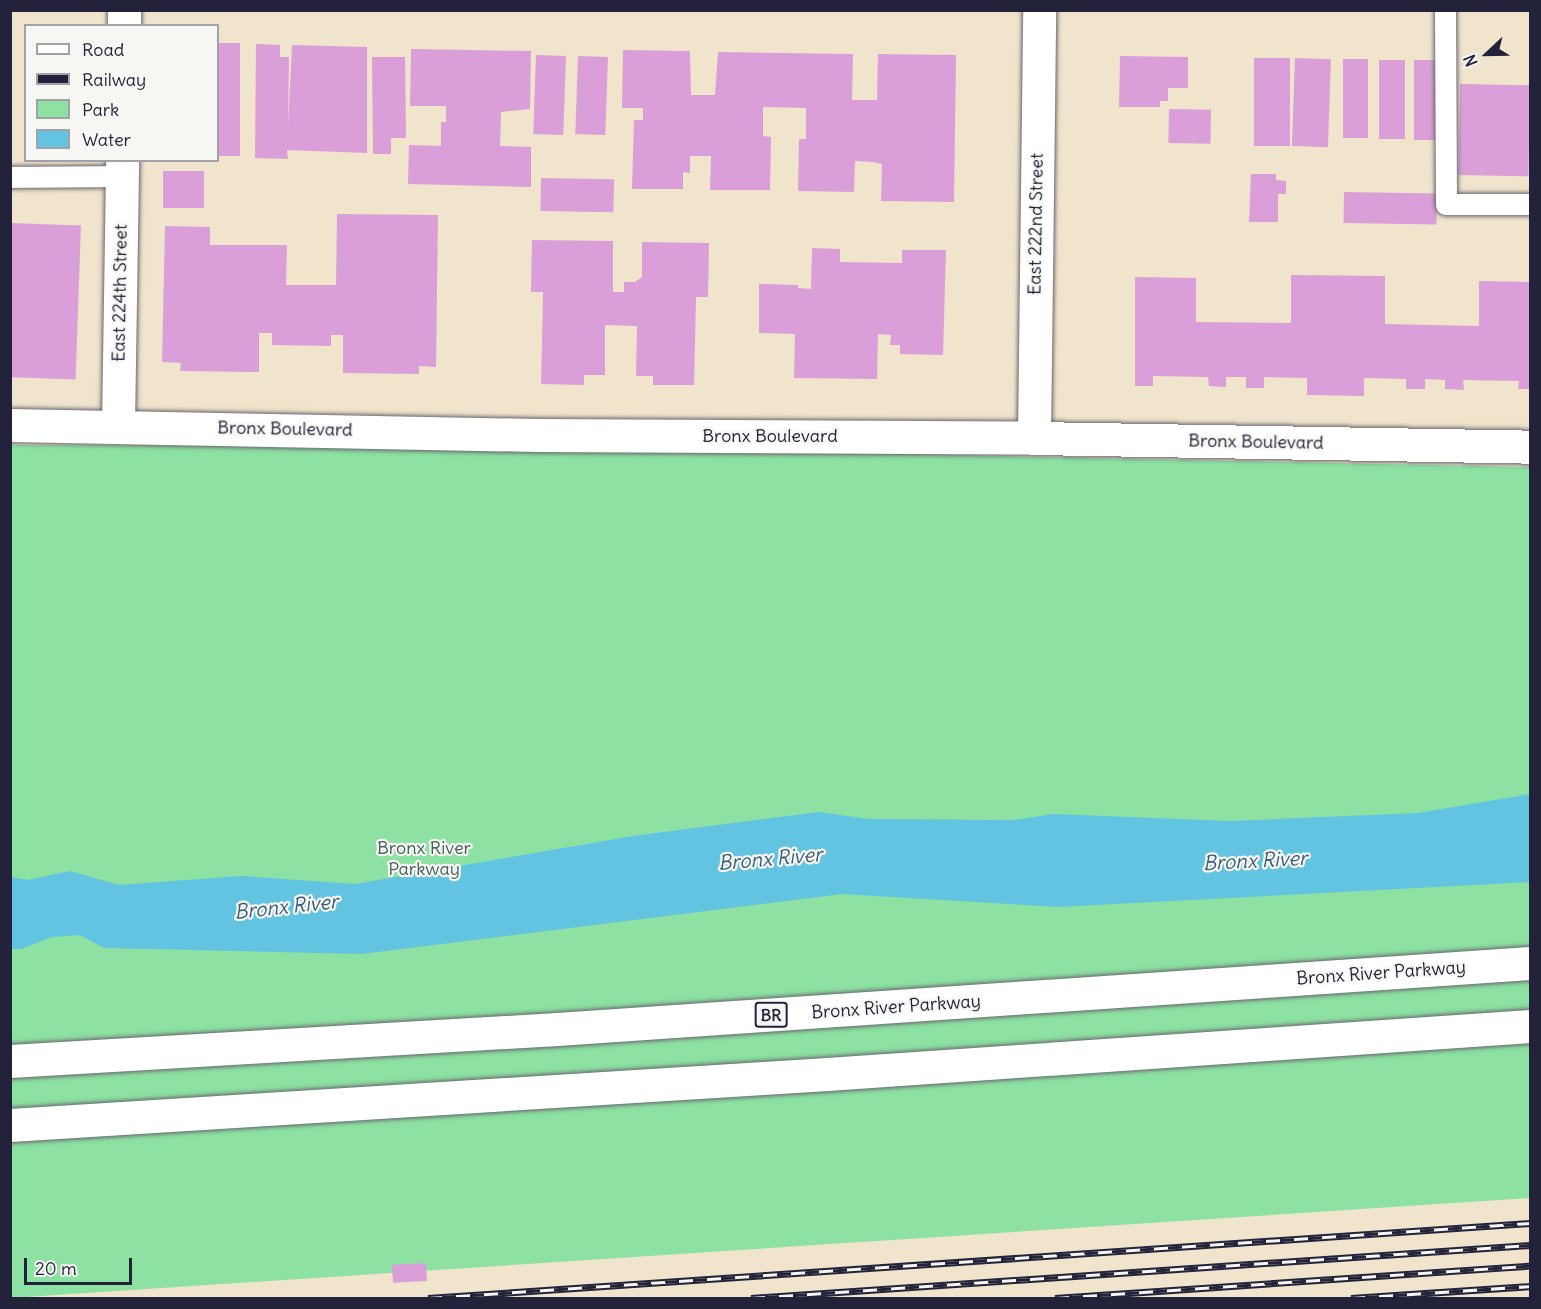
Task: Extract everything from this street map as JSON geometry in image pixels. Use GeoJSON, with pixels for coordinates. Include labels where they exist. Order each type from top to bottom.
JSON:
{"type":"FeatureCollection","features":[{"type":"Feature","properties":{"kind":"main road","name":"East 222nd Street"},"geometry":{"type":"LineString","coordinates":[[1034,438],[1040,10]]}},
{"type":"Feature","properties":{"kind":"main road","name":"East 224th Street"},"geometry":{"type":"LineString","coordinates":[[118,426],[122,168]]}},
{"type":"Feature","properties":{"kind":"main road","name":"Bronx Boulevard"},"geometry":{"type":"LineString","coordinates":[[10,425],[525,435],[1034,438],[1530,447]]}},
{"type":"Feature","properties":{"kind":"main road","name":"Bronx River Parkway"},"geometry":{"type":"LineString","coordinates":[[10,1061],[808,1012],[1530,963]]}},
{"type":"Feature","properties":{"kind":"main road"},"geometry":{"type":"LineString","coordinates":[[10,1125],[874,1071],[1530,1026]]}},
{"type":"Feature","properties":{"kind":"lane"},"geometry":{"type":"LineString","coordinates":[[1445,10],[1446,204],[1530,204]]}},
{"type":"Feature","properties":{"kind":"lane"},"geometry":{"type":"LineString","coordinates":[[10,177],[122,168]]}},
{"type":"Feature","properties":{"kind":"green space","name":"Bronx River Parkway"},"geometry":{"type":"Polygon","coordinates":[[[11,445],[501,446],[1530,467],[1530,1198],[11,1298],[11,445]]]}},
{"type":"Feature","properties":{"kind":"water","name":"Bronx River"},"geometry":{"type":"Polygon","coordinates":[[[1530,794],[1530,882],[1058,907],[842,894],[361,954],[104,948],[80,935],[52,937],[21,949],[11,949],[11,877],[28,880],[70,871],[119,885],[241,876],[355,884],[633,836],[819,812],[869,819],[1015,820],[1053,814],[1230,821],[1418,813],[1530,794]]]}},
{"type":"Feature","properties":{"kind":"building"},"geometry":{"type":"Polygon","coordinates":[[[219,43],[240,43],[240,156],[219,156],[219,43]]]}},
{"type":"Feature","properties":{"kind":"building"},"geometry":{"type":"Polygon","coordinates":[[[256,44],[280,45],[280,57],[289,57],[288,126],[292,45],[367,47],[367,153],[287,150],[288,159],[255,158],[256,44]]]}},
{"type":"Feature","properties":{"kind":"building"},"geometry":{"type":"Polygon","coordinates":[[[411,49],[531,51],[530,109],[501,112],[500,146],[531,147],[531,187],[408,184],[409,145],[441,146],[441,122],[446,122],[446,106],[410,106],[411,49]]]}},
{"type":"Feature","properties":{"kind":"building"},"geometry":{"type":"Polygon","coordinates":[[[623,50],[690,51],[691,95],[715,95],[718,52],[853,54],[852,100],[877,100],[878,54],[956,55],[954,202],[881,201],[882,164],[872,162],[855,161],[854,192],[798,191],[799,139],[806,139],[806,108],[763,107],[763,136],[771,137],[770,190],[710,190],[711,156],[690,156],[690,173],[683,172],[683,189],[632,189],[634,120],[643,120],[643,108],[622,108],[623,50]]]}},
{"type":"Feature","properties":{"kind":"building"},"geometry":{"type":"Polygon","coordinates":[[[536,55],[566,56],[563,135],[533,134],[536,55]]]}},
{"type":"Feature","properties":{"kind":"building"},"geometry":{"type":"Polygon","coordinates":[[[578,56],[608,57],[605,135],[575,134],[578,56]]]}},
{"type":"Feature","properties":{"kind":"building"},"geometry":{"type":"Polygon","coordinates":[[[1120,56],[1188,57],[1188,88],[1168,88],[1168,101],[1160,101],[1160,107],[1119,107],[1120,56]]]}},
{"type":"Feature","properties":{"kind":"building"},"geometry":{"type":"Polygon","coordinates":[[[372,57],[405,57],[406,138],[391,138],[391,154],[373,154],[372,57]]]}},
{"type":"Feature","properties":{"kind":"building"},"geometry":{"type":"Polygon","coordinates":[[[1254,58],[1290,58],[1290,146],[1254,146],[1254,58]]]}},
{"type":"Feature","properties":{"kind":"building"},"geometry":{"type":"Polygon","coordinates":[[[1295,58],[1331,59],[1328,147],[1292,146],[1295,58]]]}},
{"type":"Feature","properties":{"kind":"building"},"geometry":{"type":"Polygon","coordinates":[[[1343,59],[1368,59],[1368,138],[1343,138],[1343,59]]]}},
{"type":"Feature","properties":{"kind":"building"},"geometry":{"type":"Polygon","coordinates":[[[1379,60],[1405,60],[1405,139],[1379,139],[1379,60]]]}},
{"type":"Feature","properties":{"kind":"building"},"geometry":{"type":"Polygon","coordinates":[[[1414,60],[1439,60],[1439,140],[1414,140],[1414,60]]]}},
{"type":"Feature","properties":{"kind":"building"},"geometry":{"type":"Polygon","coordinates":[[[1460,84],[1530,85],[1528,176],[1458,175],[1460,84]]]}},
{"type":"Feature","properties":{"kind":"building"},"geometry":{"type":"Polygon","coordinates":[[[1169,109],[1211,110],[1210,144],[1168,143],[1169,109]]]}},
{"type":"Feature","properties":{"kind":"building"},"geometry":{"type":"Polygon","coordinates":[[[163,171],[204,171],[204,208],[163,208],[163,171]]]}},
{"type":"Feature","properties":{"kind":"building"},"geometry":{"type":"Polygon","coordinates":[[[1251,174],[1276,174],[1276,180],[1286,181],[1286,194],[1278,194],[1278,222],[1249,222],[1251,174]]]}},
{"type":"Feature","properties":{"kind":"building"},"geometry":{"type":"Polygon","coordinates":[[[541,178],[614,179],[613,212],[540,211],[541,178]]]}},
{"type":"Feature","properties":{"kind":"building"},"geometry":{"type":"Polygon","coordinates":[[[1344,192],[1437,194],[1436,225],[1343,223],[1344,192]]]}},
{"type":"Feature","properties":{"kind":"building"},"geometry":{"type":"Polygon","coordinates":[[[337,214],[438,215],[436,367],[419,366],[419,374],[343,373],[343,335],[331,335],[331,346],[272,345],[272,333],[259,333],[259,372],[180,371],[181,363],[162,362],[165,226],[210,227],[210,245],[287,245],[286,285],[336,285],[337,214]]]}},
{"type":"Feature","properties":{"kind":"building"},"geometry":{"type":"Polygon","coordinates":[[[10,223],[81,225],[76,379],[10,377],[10,223]]]}},
{"type":"Feature","properties":{"kind":"building"},"geometry":{"type":"Polygon","coordinates":[[[532,240],[613,241],[613,292],[624,292],[624,282],[635,282],[642,277],[642,242],[709,243],[708,297],[696,297],[694,385],[653,385],[653,376],[636,376],[637,326],[605,325],[605,375],[584,375],[584,385],[541,384],[543,292],[531,292],[532,240]]]}},
{"type":"Feature","properties":{"kind":"building"},"geometry":{"type":"Polygon","coordinates":[[[812,248],[840,249],[840,262],[902,263],[902,250],[946,250],[943,355],[900,354],[900,345],[890,345],[891,335],[878,334],[877,379],[794,378],[795,334],[759,333],[759,284],[798,285],[798,288],[811,289],[812,248]]]}},
{"type":"Feature","properties":{"kind":"building"},"geometry":{"type":"Polygon","coordinates":[[[1291,275],[1385,276],[1385,324],[1479,326],[1479,281],[1530,282],[1530,389],[1518,389],[1519,381],[1463,380],[1464,390],[1445,389],[1445,380],[1425,379],[1425,389],[1406,389],[1406,379],[1364,378],[1364,396],[1307,395],[1307,378],[1264,377],[1264,388],[1246,388],[1246,377],[1226,377],[1226,387],[1209,386],[1208,377],[1153,376],[1153,386],[1135,386],[1135,277],[1196,278],[1196,322],[1291,323],[1291,275]]]}},
{"type":"Feature","properties":{"kind":"building"},"geometry":{"type":"Polygon","coordinates":[[[426,1263],[427,1281],[393,1283],[392,1265],[426,1263]]]}},
{"type":"Feature","properties":{"kind":"railway"},"geometry":{"type":"LineString","coordinates":[[428,1298],[1530,1223]]}},
{"type":"Feature","properties":{"kind":"railway"},"geometry":{"type":"LineString","coordinates":[[751,1298],[1530,1245]]}},
{"type":"Feature","properties":{"kind":"railway"},"geometry":{"type":"LineString","coordinates":[[1055,1298],[1530,1266]]}},
{"type":"Feature","properties":{"kind":"railway"},"geometry":{"type":"LineString","coordinates":[[1351,1298],[1530,1286]]}}]}
